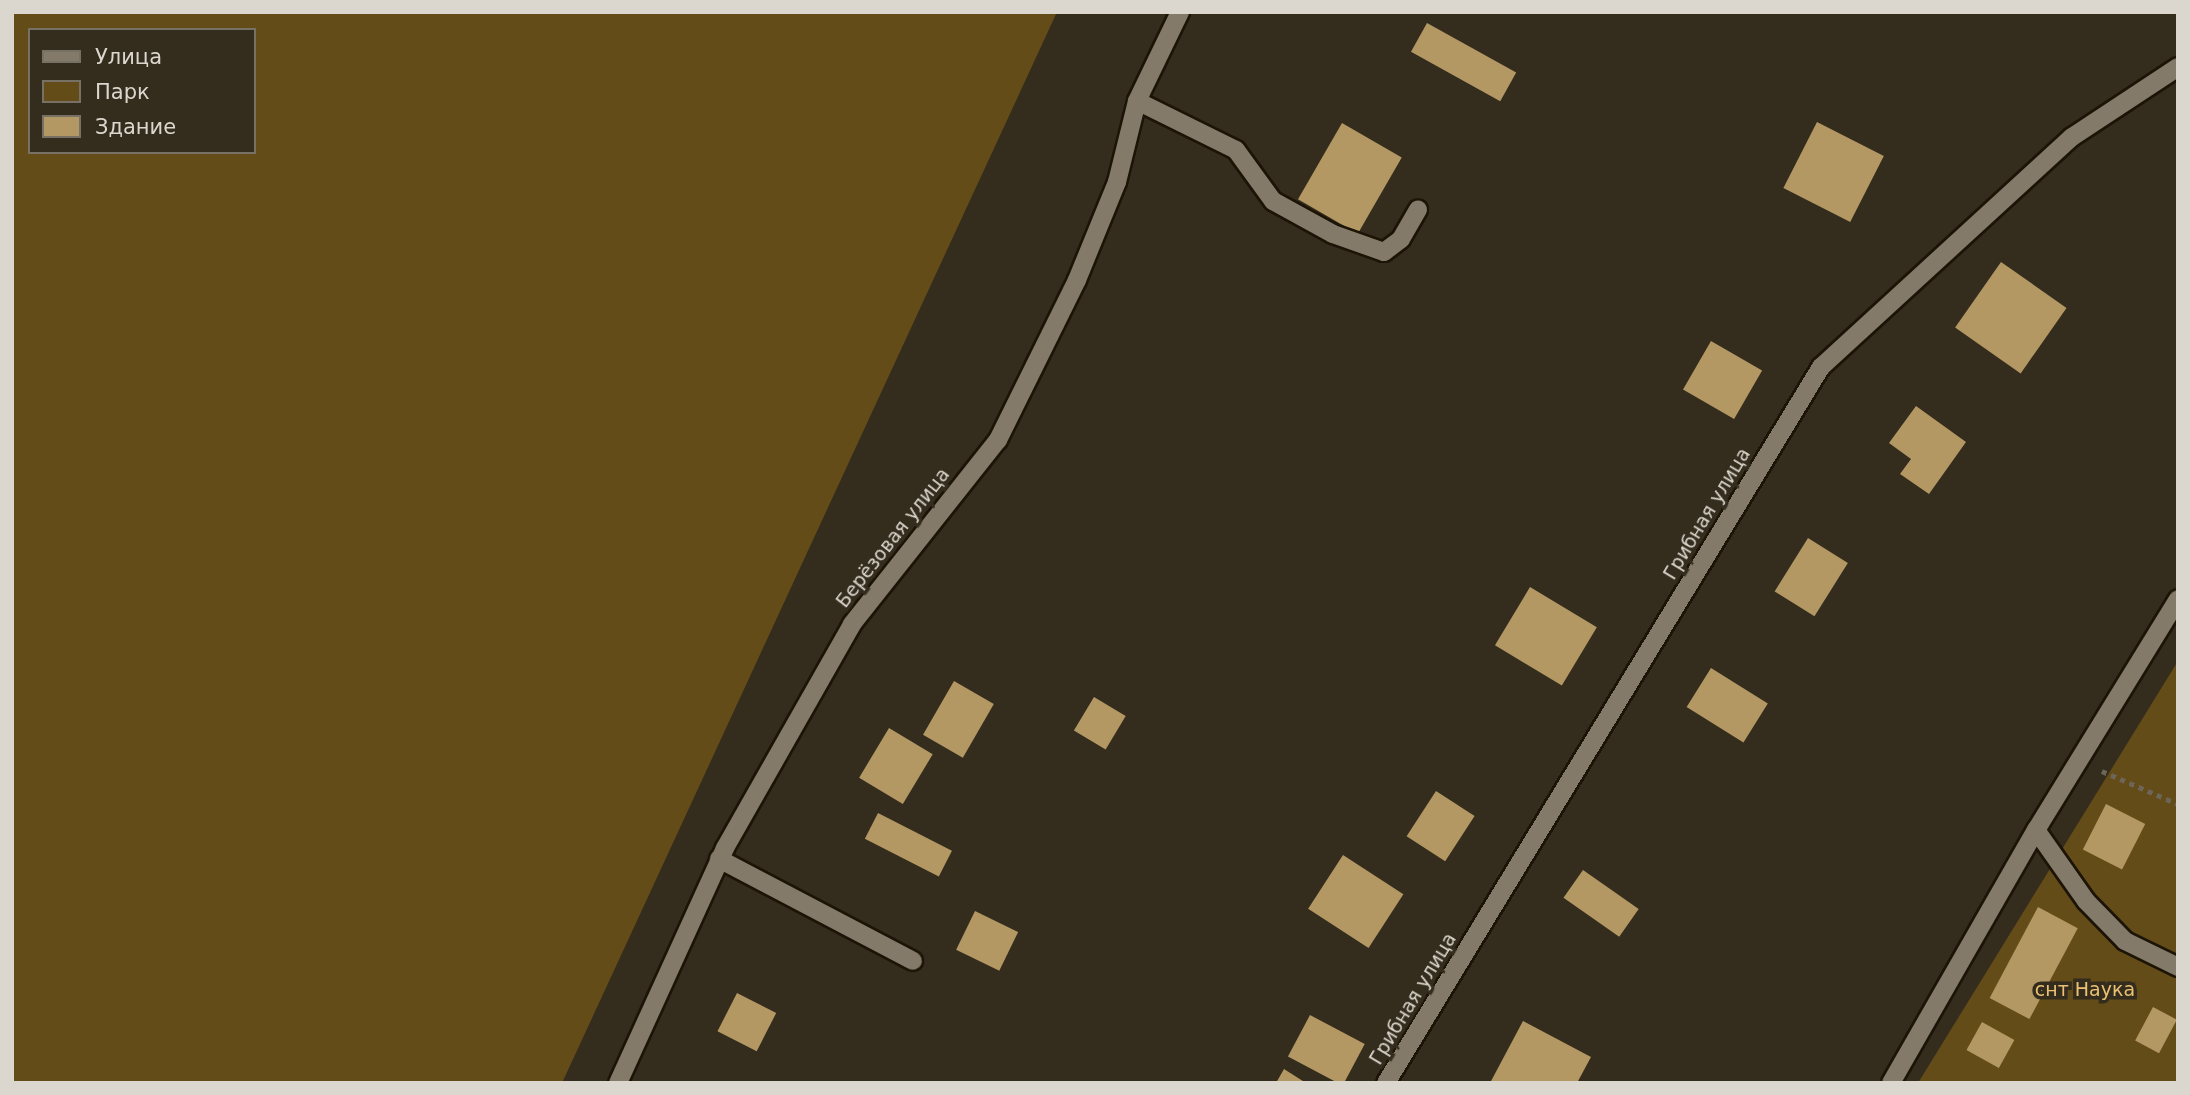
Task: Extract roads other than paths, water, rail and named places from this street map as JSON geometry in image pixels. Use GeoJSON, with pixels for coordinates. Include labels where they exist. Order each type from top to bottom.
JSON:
{"type":"FeatureCollection","features":[{"type":"Feature","properties":{"kind":"street","name":"Берёзовая улица"},"geometry":{"type":"LineString","coordinates":[[620,1081],[719,859],[852,624],[998,440],[1077,280],[1117,181],[1137,101],[1180,12]]}},
{"type":"Feature","properties":{"kind":"street","name":"Грибная улица"},"geometry":{"type":"LineString","coordinates":[[1386,1083],[1821,366],[2072,136],[2178,67]]}},
{"type":"Feature","properties":{"kind":"street"},"geometry":{"type":"LineString","coordinates":[[1137,101],[1236,150],[1273,201],[1333,234],[1384,253],[1401,239],[1418,209]]}},
{"type":"Feature","properties":{"kind":"street"},"geometry":{"type":"LineString","coordinates":[[1891,1083],[2035,830],[2178,599]]}},
{"type":"Feature","properties":{"kind":"street"},"geometry":{"type":"LineString","coordinates":[[2035,830],[2086,901],[2125,942],[2178,967]]}},
{"type":"Feature","properties":{"kind":"street"},"geometry":{"type":"LineString","coordinates":[[719,859],[913,961]]}},
{"type":"Feature","properties":{"kind":"park label","name":"снт Наука"},"geometry":{"type":"Point","coordinates":[2085,990]}}]}
